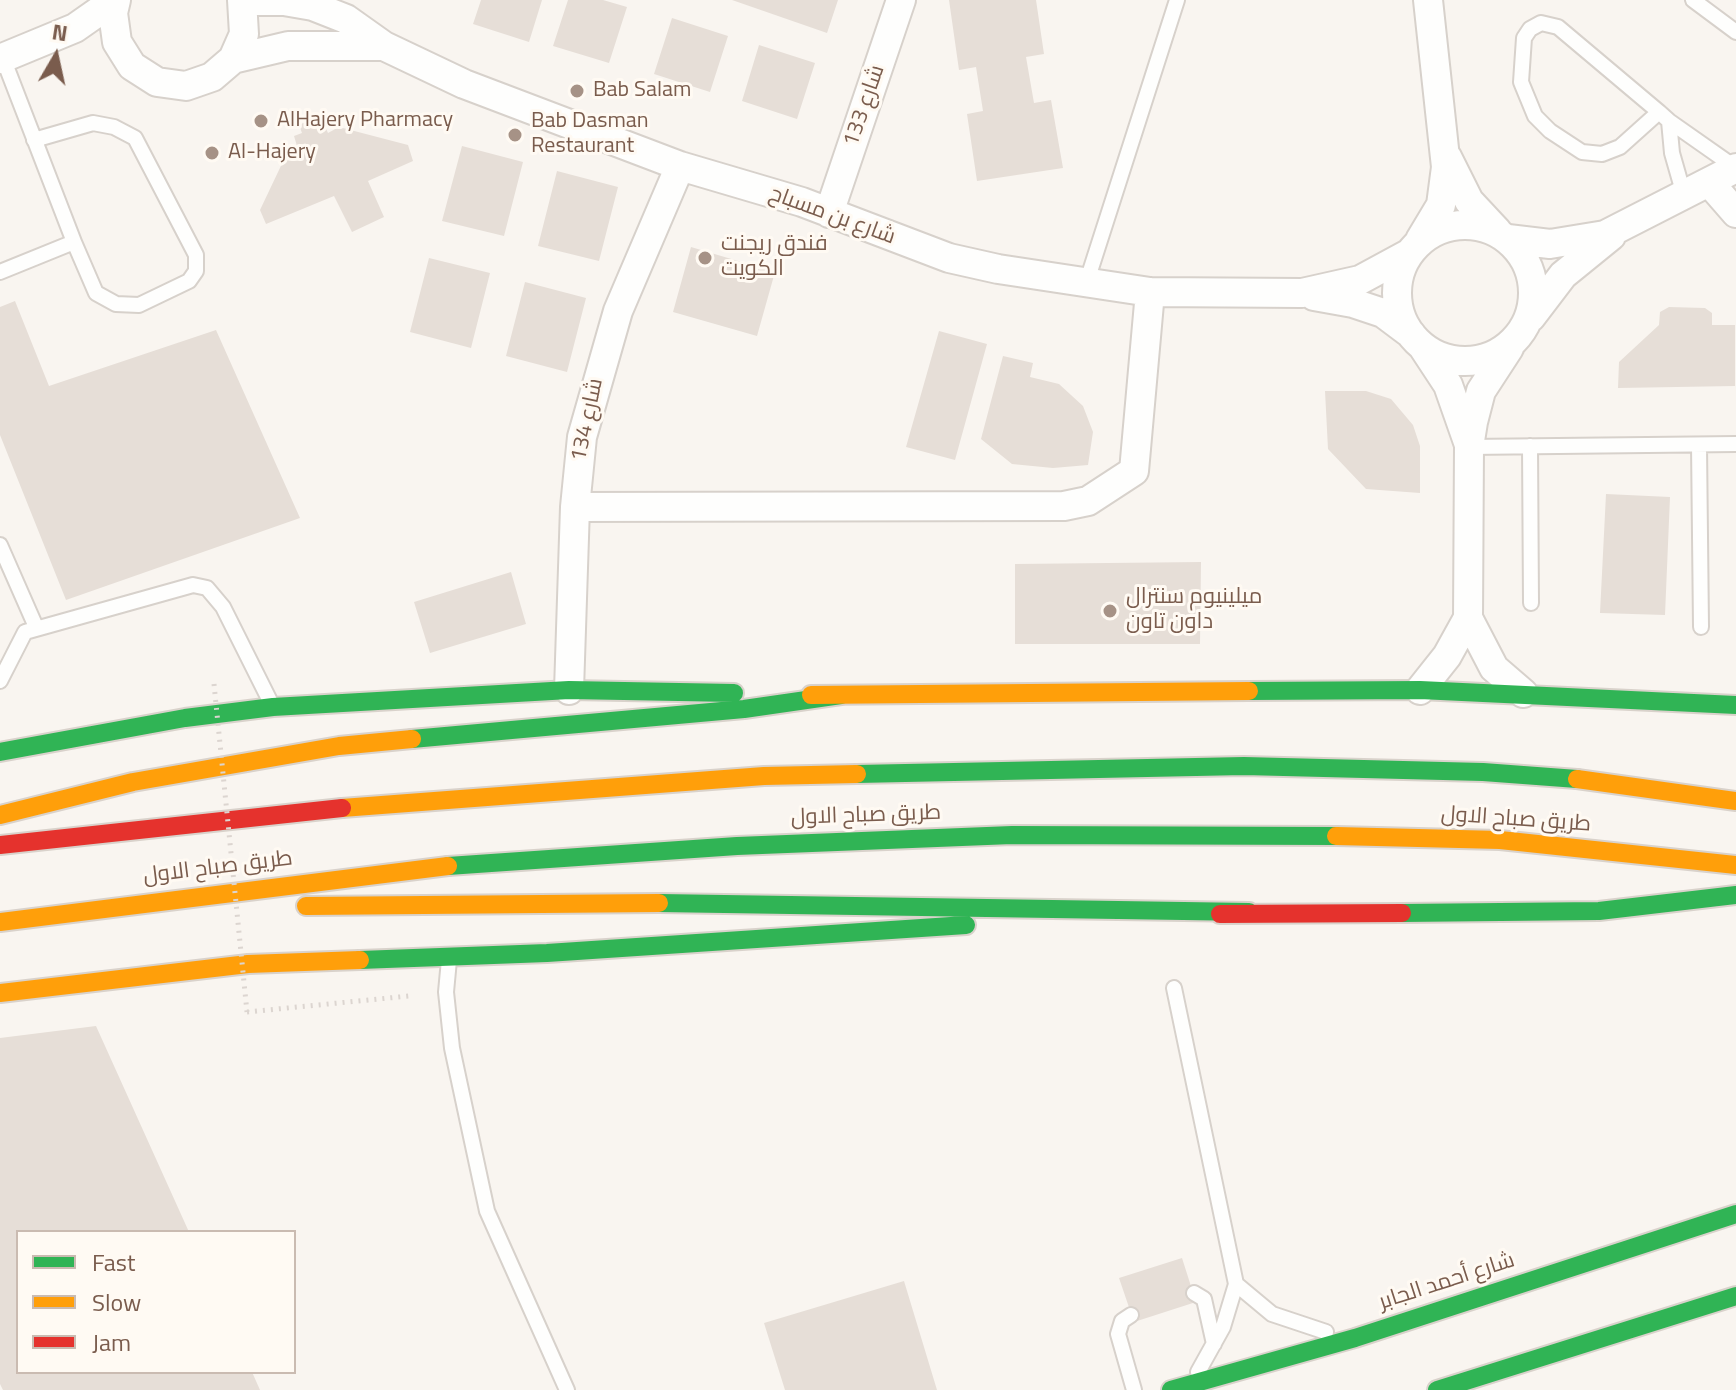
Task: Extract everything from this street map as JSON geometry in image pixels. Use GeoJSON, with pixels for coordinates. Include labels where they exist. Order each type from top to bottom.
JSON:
{"type":"FeatureCollection","features":[{"type":"Feature","properties":{"kind":"main road"},"geometry":{"type":"LineString","coordinates":[[0,752],[185,718],[273,707],[569,690],[841,695],[1420,690],[1736,705]]}},
{"type":"Feature","properties":{"kind":"main road"},"geometry":{"type":"LineString","coordinates":[[0,815],[133,782],[339,746],[744,709],[841,695]]}},
{"type":"Feature","properties":{"kind":"main road","name":"طريق صباح الاول"},"geometry":{"type":"LineString","coordinates":[[0,845],[341,808],[764,776],[1276,766],[1623,783],[1736,801]]}},
{"type":"Feature","properties":{"kind":"main road","name":"طريق صباح الاول"},"geometry":{"type":"LineString","coordinates":[[0,922],[427,867],[737,846],[1012,835],[1241,833],[1500,840],[1736,865]]}},
{"type":"Feature","properties":{"kind":"main road"},"geometry":{"type":"LineString","coordinates":[[92,908],[763,902],[1249,912],[1599,911],[1709,901],[1736,895]]}},
{"type":"Feature","properties":{"kind":"main road"},"geometry":{"type":"LineString","coordinates":[[0,993],[248,964],[806,938],[920,927],[1249,912]]}},
{"type":"Feature","properties":{"kind":"main road","name":"شارع أحمد الجابر"},"geometry":{"type":"LineString","coordinates":[[1179,1388],[1355,1338],[1736,1214]]}},
{"type":"Feature","properties":{"kind":"main road"},"geometry":{"type":"LineString","coordinates":[[1423,1336],[1495,1292]]}},
{"type":"Feature","properties":{"kind":"main road"},"geometry":{"type":"LineString","coordinates":[[1437,1390],[1462,1386],[1736,1296]]}},
{"type":"Feature","properties":{"kind":"street"},"geometry":{"type":"LineString","coordinates":[[1,59],[75,28],[116,0]]}},
{"type":"Feature","properties":{"kind":"street"},"geometry":{"type":"LineString","coordinates":[[116,0],[113,13],[117,42],[132,66],[157,82],[186,86],[212,77],[233,59],[244,34],[242,0]]}},
{"type":"Feature","properties":{"kind":"street","name":"شارع بن مسباح"},"geometry":{"type":"LineString","coordinates":[[242,0],[284,1],[313,6],[346,19],[384,46],[464,84],[680,166],[829,213],[949,258],[1085,284],[1150,292],[1302,293],[1369,308],[1394,320],[1417,340]]}},
{"type":"Feature","properties":{"kind":"street","name":"شارع 133"},"geometry":{"type":"LineString","coordinates":[[829,213],[901,0]]}},
{"type":"Feature","properties":{"kind":"street"},"geometry":{"type":"LineString","coordinates":[[1428,0],[1446,153],[1441,205],[1399,274],[1397,296],[1401,317],[1448,385],[1469,447]]}},
{"type":"Feature","properties":{"kind":"street","name":"شارع بن مسباح"},"geometry":{"type":"LineString","coordinates":[[233,59],[288,46],[384,46]]}},
{"type":"Feature","properties":{"kind":"street"},"geometry":{"type":"LineString","coordinates":[[1417,340],[1445,358],[1471,361],[1496,354],[1522,331],[1534,285],[1526,259],[1469,201],[1446,153]]}},
{"type":"Feature","properties":{"kind":"street","name":"شارع 134"},"geometry":{"type":"LineString","coordinates":[[569,690],[575,507],[582,437],[618,311],[680,166]]}},
{"type":"Feature","properties":{"kind":"street"},"geometry":{"type":"LineString","coordinates":[[1523,693],[1494,668],[1474,636],[1468,618],[1469,447],[1481,391],[1563,275],[1622,229],[1736,168]]}},
{"type":"Feature","properties":{"kind":"street"},"geometry":{"type":"LineString","coordinates":[[1697,189],[1736,213]]}},
{"type":"Feature","properties":{"kind":"street"},"geometry":{"type":"LineString","coordinates":[[1412,250],[1434,232],[1456,225],[1479,225],[1504,236],[1560,243],[1587,240],[1622,229]]}},
{"type":"Feature","properties":{"kind":"street","name":"شارع بن مسباح"},"geometry":{"type":"LineString","coordinates":[[1302,293],[1360,280],[1412,250]]}},
{"type":"Feature","properties":{"kind":"street"},"geometry":{"type":"LineString","coordinates":[[575,507],[1064,506],[1088,501],[1134,471],[1150,292]]}},
{"type":"Feature","properties":{"kind":"street"},"geometry":{"type":"LineString","coordinates":[[1420,690],[1447,656],[1468,618]]}},
{"type":"Feature","properties":{"kind":"lane"},"geometry":{"type":"LineString","coordinates":[[1085,284],[1177,0]]}},
{"type":"Feature","properties":{"kind":"lane"},"geometry":{"type":"LineString","coordinates":[[1693,0],[1736,32]]}},
{"type":"Feature","properties":{"kind":"lane"},"geometry":{"type":"LineString","coordinates":[[1664,117],[1620,147],[1602,154],[1582,152],[1550,131],[1535,116],[1521,82],[1524,38],[1530,29],[1541,23],[1558,27],[1664,117],[1736,168]]}},
{"type":"Feature","properties":{"kind":"lane"},"geometry":{"type":"LineString","coordinates":[[1,59],[96,293],[116,304],[139,305],[189,281],[196,271],[196,255],[135,138],[114,127],[93,123],[34,140]]}},
{"type":"Feature","properties":{"kind":"lane"},"geometry":{"type":"LineString","coordinates":[[1664,117],[1672,153],[1697,189]]}},
{"type":"Feature","properties":{"kind":"lane"},"geometry":{"type":"LineString","coordinates":[[0,272],[74,242]]}},
{"type":"Feature","properties":{"kind":"lane"},"geometry":{"type":"LineString","coordinates":[[1469,447],[1736,444]]}},
{"type":"Feature","properties":{"kind":"lane"},"geometry":{"type":"LineString","coordinates":[[1699,445],[1701,627]]}},
{"type":"Feature","properties":{"kind":"lane"},"geometry":{"type":"LineString","coordinates":[[1530,446],[1531,603]]}},
{"type":"Feature","properties":{"kind":"lane"},"geometry":{"type":"LineString","coordinates":[[0,545],[36,627]]}},
{"type":"Feature","properties":{"kind":"lane"},"geometry":{"type":"LineString","coordinates":[[0,681],[18,641],[36,627],[180,586],[207,588],[223,607],[273,707]]}},
{"type":"Feature","properties":{"kind":"lane"},"geometry":{"type":"LineString","coordinates":[[450,955],[446,992],[452,1048],[487,1211],[567,1390]]}},
{"type":"Feature","properties":{"kind":"lane"},"geometry":{"type":"LineString","coordinates":[[1174,988],[1236,1284],[1214,1344],[1179,1388]]}},
{"type":"Feature","properties":{"kind":"lane"},"geometry":{"type":"LineString","coordinates":[[1236,1284],[1272,1314],[1310,1329],[1355,1338]]}},
{"type":"Feature","properties":{"kind":"lane"},"geometry":{"type":"LineString","coordinates":[[1194,1293],[1204,1299],[1214,1344]]}},
{"type":"Feature","properties":{"kind":"lane"},"geometry":{"type":"LineString","coordinates":[[1131,1315],[1122,1321],[1118,1334],[1134,1390]]}},
{"type":"Feature","properties":{"kind":"path"},"geometry":{"type":"LineString","coordinates":[[214,684],[247,1012],[446,992]]}},
{"type":"Feature","properties":{"kind":"building"},"geometry":{"type":"Polygon","coordinates":[[[481,0],[542,0],[529,42],[473,24],[481,0]]]}},
{"type":"Feature","properties":{"kind":"building"},"geometry":{"type":"Polygon","coordinates":[[[568,0],[603,0],[627,7],[609,63],[553,46],[568,0]]]}},
{"type":"Feature","properties":{"kind":"building"},"geometry":{"type":"Polygon","coordinates":[[[732,0],[838,0],[827,33],[732,0]]]}},
{"type":"Feature","properties":{"kind":"building"},"geometry":{"type":"Polygon","coordinates":[[[949,0],[1036,0],[1044,54],[1026,57],[1034,103],[1051,100],[1063,168],[977,181],[967,114],[983,111],[976,67],[959,70],[949,0]]]}},
{"type":"Feature","properties":{"kind":"building"},"geometry":{"type":"Polygon","coordinates":[[[672,18],[728,36],[710,92],[654,74],[672,18]]]}},
{"type":"Feature","properties":{"kind":"building"},"geometry":{"type":"Polygon","coordinates":[[[759,45],[815,63],[797,119],[742,101],[759,45]]]}},
{"type":"Feature","properties":{"kind":"building"},"geometry":{"type":"Polygon","coordinates":[[[312,119],[315,127],[324,124],[328,133],[339,127],[408,145],[413,161],[368,181],[384,217],[352,232],[334,196],[266,224],[260,210],[288,151],[297,146],[294,136],[302,133],[299,125],[312,119]]]}},
{"type":"Feature","properties":{"kind":"building"},"geometry":{"type":"Polygon","coordinates":[[[462,146],[523,162],[504,236],[442,221],[462,146]]]}},
{"type":"Feature","properties":{"kind":"building"},"geometry":{"type":"Polygon","coordinates":[[[557,171],[618,187],[599,261],[538,246],[557,171]]]}},
{"type":"Feature","properties":{"kind":"building"},"geometry":{"type":"Polygon","coordinates":[[[691,247],[775,272],[757,336],[673,312],[691,247]]]}},
{"type":"Feature","properties":{"kind":"building"},"geometry":{"type":"Polygon","coordinates":[[[429,258],[490,273],[471,348],[410,332],[429,258]]]}},
{"type":"Feature","properties":{"kind":"building"},"geometry":{"type":"Polygon","coordinates":[[[525,282],[586,298],[567,372],[506,356],[525,282]]]}},
{"type":"Feature","properties":{"kind":"building"},"geometry":{"type":"Polygon","coordinates":[[[15,301],[49,386],[216,330],[300,518],[66,600],[0,435],[0,307],[15,301]]]}},
{"type":"Feature","properties":{"kind":"building"},"geometry":{"type":"Polygon","coordinates":[[[1669,307],[1705,308],[1712,313],[1712,325],[1735,325],[1735,386],[1618,388],[1619,362],[1659,325],[1660,312],[1669,307]]]}},
{"type":"Feature","properties":{"kind":"building"},"geometry":{"type":"Polygon","coordinates":[[[939,331],[987,344],[955,460],[906,447],[939,331]]]}},
{"type":"Feature","properties":{"kind":"building"},"geometry":{"type":"Polygon","coordinates":[[[1003,356],[1033,363],[1030,377],[1059,384],[1083,406],[1093,432],[1088,465],[1053,468],[1012,464],[981,439],[1003,356]]]}},
{"type":"Feature","properties":{"kind":"building"},"geometry":{"type":"Polygon","coordinates":[[[1325,391],[1366,391],[1391,399],[1413,425],[1420,446],[1420,493],[1366,489],[1328,449],[1325,391]]]}},
{"type":"Feature","properties":{"kind":"building"},"geometry":{"type":"Polygon","coordinates":[[[1606,494],[1670,497],[1665,615],[1600,613],[1606,494]]]}},
{"type":"Feature","properties":{"kind":"building"},"geometry":{"type":"Polygon","coordinates":[[[1201,562],[1200,644],[1015,644],[1015,564],[1201,562]]]}},
{"type":"Feature","properties":{"kind":"building"},"geometry":{"type":"Polygon","coordinates":[[[511,572],[526,624],[430,653],[414,602],[511,572]]]}},
{"type":"Feature","properties":{"kind":"building"},"geometry":{"type":"Polygon","coordinates":[[[96,1026],[188,1230],[16,1230],[16,1374],[253,1374],[260,1390],[3,1390],[0,1384],[0,1038],[96,1026]]]}},
{"type":"Feature","properties":{"kind":"building"},"geometry":{"type":"Polygon","coordinates":[[[1182,1258],[1196,1302],[1134,1322],[1119,1278],[1182,1258]]]}},
{"type":"Feature","properties":{"kind":"building"},"geometry":{"type":"Polygon","coordinates":[[[904,1281],[937,1390],[785,1390],[764,1323],[904,1281]]]}},
{"type":"Feature","properties":{"kind":"traffic: fast"},"geometry":{"type":"LineString","coordinates":[[0,752],[185,718],[273,707],[569,690],[734,693]]}},
{"type":"Feature","properties":{"kind":"traffic: fast"},"geometry":{"type":"LineString","coordinates":[[1249,691],[1420,690],[1736,705]]}},
{"type":"Feature","properties":{"kind":"traffic: fast"},"geometry":{"type":"LineString","coordinates":[[412,739],[744,709],[841,695]]}},
{"type":"Feature","properties":{"kind":"traffic: fast"},"geometry":{"type":"LineString","coordinates":[[857,774],[1244,766],[1483,772],[1577,779]]}},
{"type":"Feature","properties":{"kind":"traffic: fast"},"geometry":{"type":"LineString","coordinates":[[448,866],[737,846],[1012,835],[1336,836]]}},
{"type":"Feature","properties":{"kind":"traffic: fast"},"geometry":{"type":"LineString","coordinates":[[1402,913],[1599,911],[1736,895]]}},
{"type":"Feature","properties":{"kind":"traffic: fast"},"geometry":{"type":"LineString","coordinates":[[659,903],[1249,912]]}},
{"type":"Feature","properties":{"kind":"traffic: fast"},"geometry":{"type":"LineString","coordinates":[[360,960],[547,953],[966,925]]}},
{"type":"Feature","properties":{"kind":"traffic: fast"},"geometry":{"type":"LineString","coordinates":[[1171,1390],[1355,1338],[1736,1214]]}},
{"type":"Feature","properties":{"kind":"traffic: fast"},"geometry":{"type":"LineString","coordinates":[[1437,1390],[1736,1296]]}},
{"type":"Feature","properties":{"kind":"traffic: slow"},"geometry":{"type":"LineString","coordinates":[[811,695],[1249,691]]}},
{"type":"Feature","properties":{"kind":"traffic: slow"},"geometry":{"type":"LineString","coordinates":[[0,815],[133,782],[339,746],[412,739]]}},
{"type":"Feature","properties":{"kind":"traffic: slow"},"geometry":{"type":"LineString","coordinates":[[342,808],[764,776],[857,774]]}},
{"type":"Feature","properties":{"kind":"traffic: slow"},"geometry":{"type":"LineString","coordinates":[[1577,779],[1736,801]]}},
{"type":"Feature","properties":{"kind":"traffic: slow"},"geometry":{"type":"LineString","coordinates":[[1336,836],[1500,840],[1736,865]]}},
{"type":"Feature","properties":{"kind":"traffic: slow"},"geometry":{"type":"LineString","coordinates":[[0,922],[448,866]]}},
{"type":"Feature","properties":{"kind":"traffic: slow"},"geometry":{"type":"LineString","coordinates":[[306,906],[659,903]]}},
{"type":"Feature","properties":{"kind":"traffic: slow"},"geometry":{"type":"LineString","coordinates":[[0,993],[248,964],[360,960]]}},
{"type":"Feature","properties":{"kind":"traffic: jam"},"geometry":{"type":"LineString","coordinates":[[0,845],[342,808]]}},
{"type":"Feature","properties":{"kind":"traffic: jam"},"geometry":{"type":"LineString","coordinates":[[1220,914],[1402,913]]}},
{"type":"Feature","properties":{"kind":"place","name":"Bab Salam"},"geometry":{"type":"Point","coordinates":[577,91]}},
{"type":"Feature","properties":{"kind":"place","name":"AlHajery Pharmacy"},"geometry":{"type":"Point","coordinates":[261,121]}},
{"type":"Feature","properties":{"kind":"place","name":"Bab Dasman Restaurant"},"geometry":{"type":"Point","coordinates":[515,135]}},
{"type":"Feature","properties":{"kind":"place","name":"Al-Hajery"},"geometry":{"type":"Point","coordinates":[212,153]}},
{"type":"Feature","properties":{"kind":"place","name":"فندق ريجنت الكويت"},"geometry":{"type":"Point","coordinates":[705,258]}},
{"type":"Feature","properties":{"kind":"place","name":"ميلينيوم سنترال داون تاون"},"geometry":{"type":"Point","coordinates":[1110,611]}}]}
